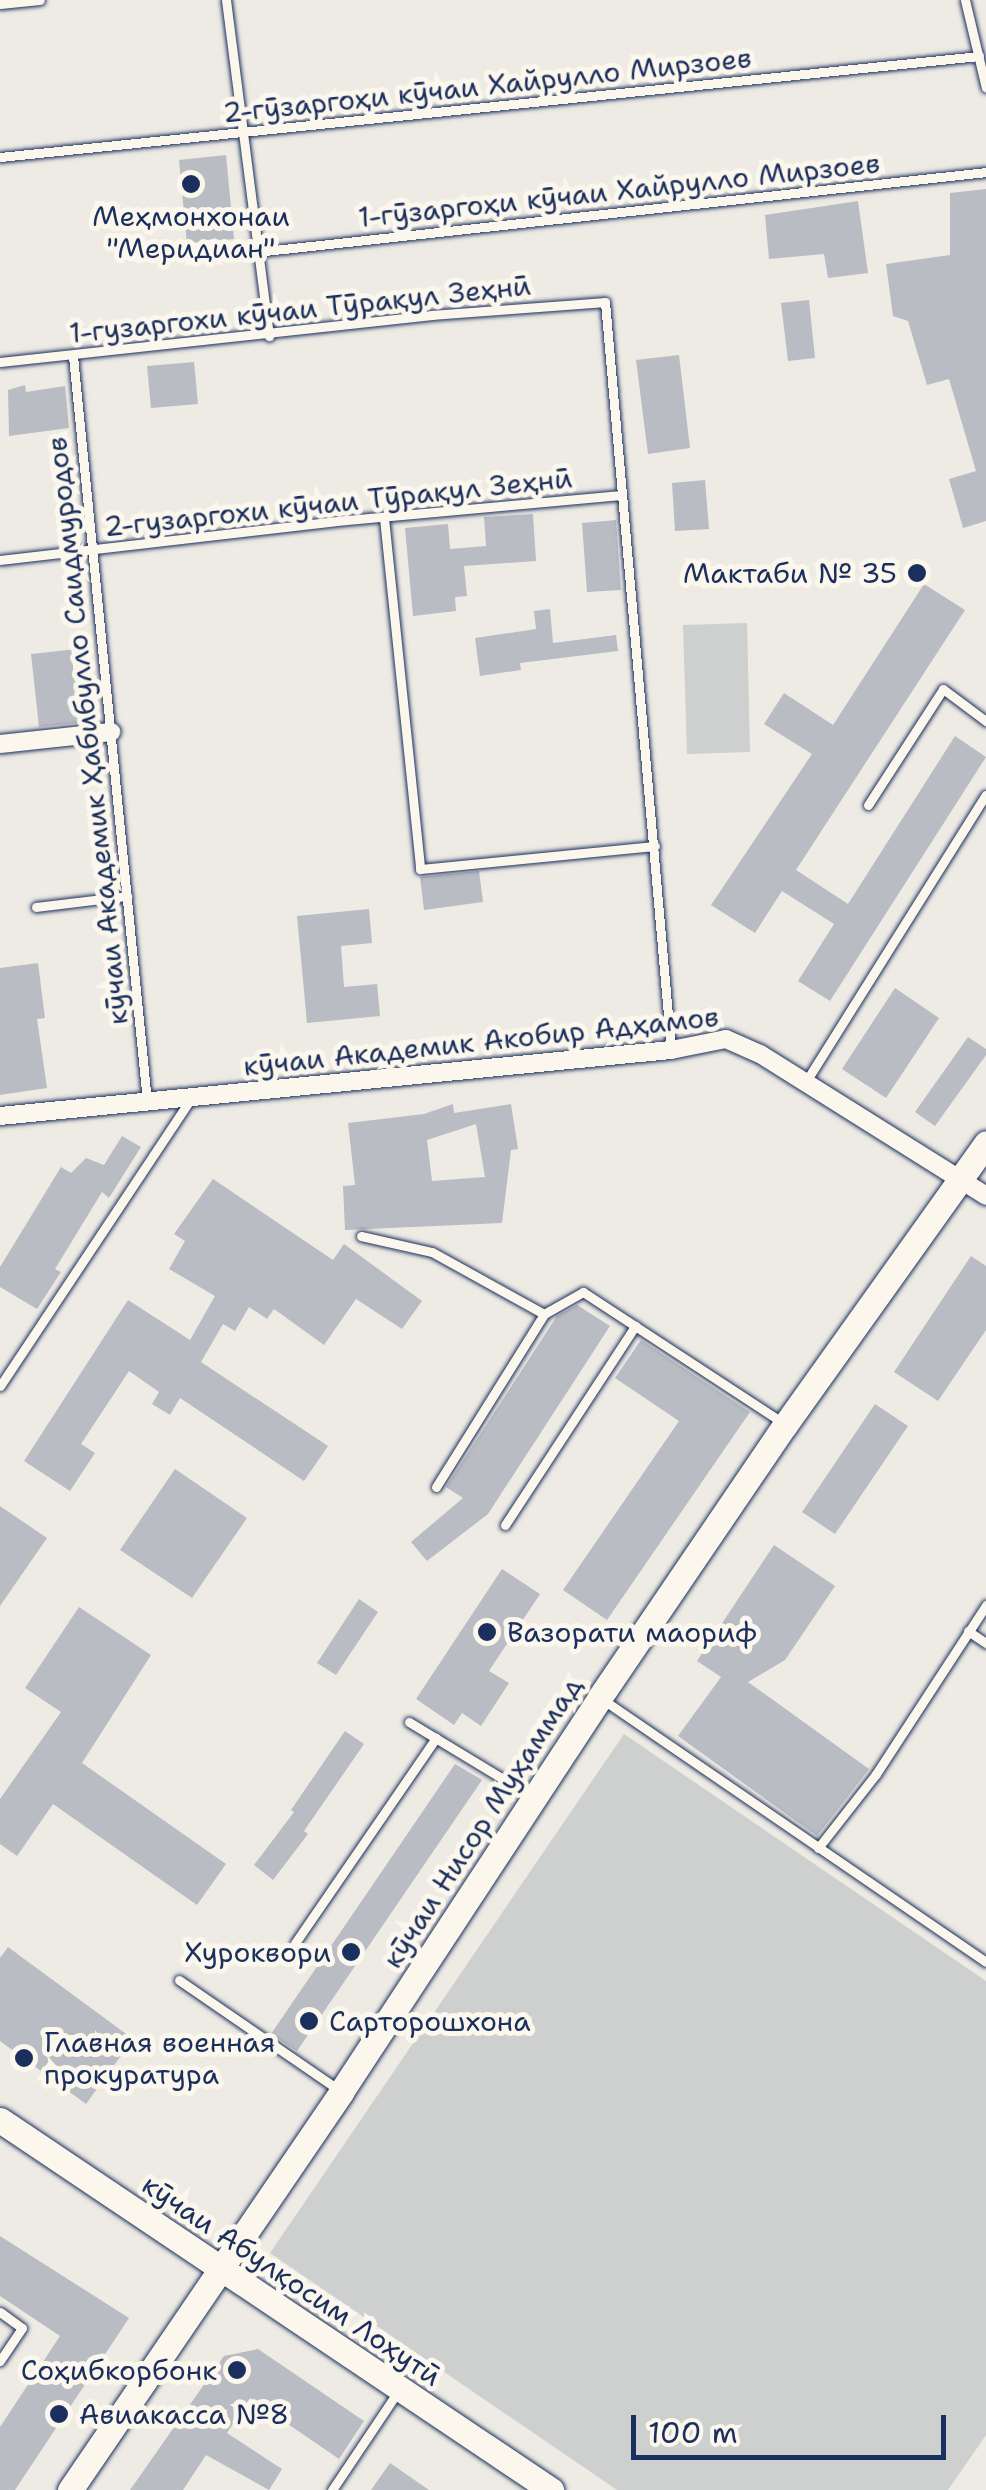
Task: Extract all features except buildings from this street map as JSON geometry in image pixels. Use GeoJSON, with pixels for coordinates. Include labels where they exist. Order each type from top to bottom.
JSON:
{"type":"FeatureCollection","features":[{"type":"Feature","properties":{"kind":"street"},"geometry":{"type":"LineString","coordinates":[[0,744],[111,732]]}},
{"type":"Feature","properties":{"kind":"street","name":"кӯчаи Академик Акобир Адҳамов"},"geometry":{"type":"LineString","coordinates":[[0,1116],[671,1050],[726,1039],[805,1083],[986,1196]]}},
{"type":"Feature","properties":{"kind":"street","name":"кӯчаи Нисор Муҳаммад"},"geometry":{"type":"LineString","coordinates":[[70,2490],[341,2092],[600,1697],[785,1425],[986,1143]]}},
{"type":"Feature","properties":{"kind":"street","name":"кӯчаи Абулқосим Лоҳутӣ"},"geometry":{"type":"LineString","coordinates":[[0,2120],[551,2490]]}},
{"type":"Feature","properties":{"kind":"lane"},"geometry":{"type":"LineString","coordinates":[[0,4],[40,0]]}},
{"type":"Feature","properties":{"kind":"lane"},"geometry":{"type":"LineString","coordinates":[[226,0],[269,336]]}},
{"type":"Feature","properties":{"kind":"lane"},"geometry":{"type":"LineString","coordinates":[[964,0],[986,88]]}},
{"type":"Feature","properties":{"kind":"lane","name":"2-гӯзаргоҳи кӯчаи Хайрулло Мирзоев"},"geometry":{"type":"LineString","coordinates":[[0,157],[979,56]]}},
{"type":"Feature","properties":{"kind":"lane","name":"1-гӯзаргоҳи кӯчаи Хайрулло Мирзоев"},"geometry":{"type":"LineString","coordinates":[[256,252],[986,172]]}},
{"type":"Feature","properties":{"kind":"lane","name":"1-гузаргохи кӯчаи Тӯрақул Зеҳнӣ"},"geometry":{"type":"LineString","coordinates":[[0,362],[269,336],[432,315],[604,302],[622,495]]}},
{"type":"Feature","properties":{"kind":"lane","name":"кӯчаи Академик Ҳабибулло Саидмуродов"},"geometry":{"type":"LineString","coordinates":[[73,356],[147,1101]]}},
{"type":"Feature","properties":{"kind":"lane"},"geometry":{"type":"LineString","coordinates":[[622,495],[671,1050]]}},
{"type":"Feature","properties":{"kind":"lane","name":"2-гузаргохи кӯчаи Тӯрақул Зеҳнӣ"},"geometry":{"type":"LineString","coordinates":[[0,560],[622,495]]}},
{"type":"Feature","properties":{"kind":"lane"},"geometry":{"type":"LineString","coordinates":[[384,518],[420,870],[655,846]]}},
{"type":"Feature","properties":{"kind":"lane"},"geometry":{"type":"LineString","coordinates":[[868,805],[943,688],[986,720]]}},
{"type":"Feature","properties":{"kind":"lane"},"geometry":{"type":"LineString","coordinates":[[805,1083],[986,796]]}},
{"type":"Feature","properties":{"kind":"lane"},"geometry":{"type":"LineString","coordinates":[[36,908],[127,896]]}},
{"type":"Feature","properties":{"kind":"lane"},"geometry":{"type":"LineString","coordinates":[[0,1386],[190,1098]]}},
{"type":"Feature","properties":{"kind":"lane"},"geometry":{"type":"LineString","coordinates":[[361,1236],[432,1252],[544,1314]]}},
{"type":"Feature","properties":{"kind":"lane"},"geometry":{"type":"LineString","coordinates":[[436,1487],[544,1314],[583,1292],[785,1425]]}},
{"type":"Feature","properties":{"kind":"lane"},"geometry":{"type":"LineString","coordinates":[[505,1525],[635,1326]]}},
{"type":"Feature","properties":{"kind":"lane"},"geometry":{"type":"LineString","coordinates":[[818,1848],[876,1774],[986,1605]]}},
{"type":"Feature","properties":{"kind":"lane"},"geometry":{"type":"LineString","coordinates":[[968,1630],[986,1642]]}},
{"type":"Feature","properties":{"kind":"lane"},"geometry":{"type":"LineString","coordinates":[[600,1697],[986,1962]]}},
{"type":"Feature","properties":{"kind":"lane"},"geometry":{"type":"LineString","coordinates":[[409,1722],[533,1798]]}},
{"type":"Feature","properties":{"kind":"lane"},"geometry":{"type":"LineString","coordinates":[[295,1943],[436,1738]]}},
{"type":"Feature","properties":{"kind":"lane"},"geometry":{"type":"LineString","coordinates":[[179,1980],[341,2092]]}},
{"type":"Feature","properties":{"kind":"lane"},"geometry":{"type":"LineString","coordinates":[[0,2312],[22,2328],[0,2361]]}},
{"type":"Feature","properties":{"kind":"lane"},"geometry":{"type":"LineString","coordinates":[[332,2490],[400,2388]]}},
{"type":"Feature","properties":{"kind":"shaded area"},"geometry":{"type":"Polygon","coordinates":[[[747,623],[750,752],[687,754],[683,625],[747,623]]]}},
{"type":"Feature","properties":{"kind":"shaded area"},"geometry":{"type":"Polygon","coordinates":[[[624,1734],[986,1981],[986,2435],[948,2490],[617,2490],[270,2253],[624,1734]]]}},
{"type":"Feature","properties":{"kind":"place","name":"Меҳмонхонаи \"Меридиан\""},"geometry":{"type":"Point","coordinates":[191,184]}},
{"type":"Feature","properties":{"kind":"place","name":"Мактаби № 35"},"geometry":{"type":"Point","coordinates":[917,573]}},
{"type":"Feature","properties":{"kind":"place","name":"Вазорати маориф"},"geometry":{"type":"Point","coordinates":[487,1632]}},
{"type":"Feature","properties":{"kind":"place","name":"Хуроквори"},"geometry":{"type":"Point","coordinates":[351,1952]}},
{"type":"Feature","properties":{"kind":"place","name":"Сарторошхона"},"geometry":{"type":"Point","coordinates":[309,2021]}},
{"type":"Feature","properties":{"kind":"place","name":"Главная военная прокуратура"},"geometry":{"type":"Point","coordinates":[24,2058]}},
{"type":"Feature","properties":{"kind":"place","name":"Соҳибкорбонк"},"geometry":{"type":"Point","coordinates":[237,2370]}},
{"type":"Feature","properties":{"kind":"place","name":"Авиакасса №8"},"geometry":{"type":"Point","coordinates":[59,2414]}}]}
